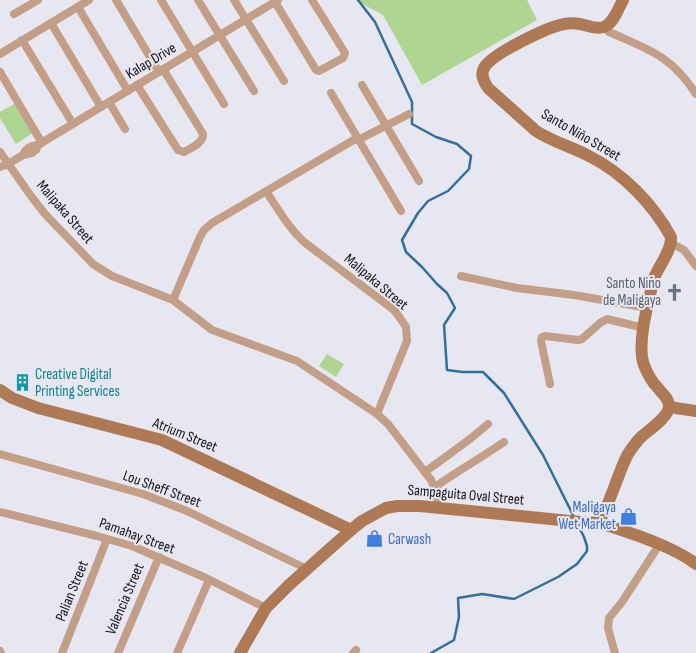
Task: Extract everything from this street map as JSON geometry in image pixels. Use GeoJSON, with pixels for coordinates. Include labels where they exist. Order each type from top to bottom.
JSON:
{"type":"FeatureCollection","features":[{"type":"Feature","properties":{"kind":"main road"},"geometry":{"type":"LineString","coordinates":[[604,27],[611,22],[623,0]]}},
{"type":"Feature","properties":{"kind":"main road","name":"Santo Niño Street"},"geometry":{"type":"LineString","coordinates":[[604,27],[596,28],[573,23],[546,29],[489,61],[483,71],[482,79],[488,88],[536,131],[549,139],[595,158],[625,181],[649,205],[671,237],[671,244]]}},
{"type":"Feature","properties":{"kind":"main road"},"geometry":{"type":"LineString","coordinates":[[597,522],[600,520],[604,512],[617,478],[628,455],[638,441],[663,417],[669,407],[668,401],[652,381],[643,364],[641,349],[654,278],[671,244]]}},
{"type":"Feature","properties":{"kind":"main road","name":"Atrium Street"},"geometry":{"type":"LineString","coordinates":[[0,390],[12,398],[38,408],[162,440],[351,530]]}},
{"type":"Feature","properties":{"kind":"main road"},"geometry":{"type":"LineString","coordinates":[[669,407],[696,411]]}},
{"type":"Feature","properties":{"kind":"main road","name":"Sampaguita Oval Street"},"geometry":{"type":"LineString","coordinates":[[242,652],[263,606],[351,530],[374,514],[386,508],[402,506],[438,507],[597,522],[659,545],[696,564]]}},
{"type":"Feature","properties":{"kind":"street"},"geometry":{"type":"LineString","coordinates":[[14,14],[38,0]]}},
{"type":"Feature","properties":{"kind":"street"},"geometry":{"type":"LineString","coordinates":[[0,54],[89,0]]}},
{"type":"Feature","properties":{"kind":"street"},"geometry":{"type":"LineString","coordinates":[[116,0],[203,134],[201,141],[184,152],[178,150],[137,85]]}},
{"type":"Feature","properties":{"kind":"street"},"geometry":{"type":"LineString","coordinates":[[161,0],[224,104]]}},
{"type":"Feature","properties":{"kind":"street"},"geometry":{"type":"LineString","coordinates":[[198,0],[254,91]]}},
{"type":"Feature","properties":{"kind":"street"},"geometry":{"type":"LineString","coordinates":[[234,0],[284,81]]}},
{"type":"Feature","properties":{"kind":"street"},"geometry":{"type":"LineString","coordinates":[[277,1],[316,70],[319,71],[343,58],[345,53],[312,0]]}},
{"type":"Feature","properties":{"kind":"street","name":"Kalap Drive"},"geometry":{"type":"LineString","coordinates":[[4,165],[23,155],[32,153],[40,144],[277,1]]}},
{"type":"Feature","properties":{"kind":"street"},"geometry":{"type":"LineString","coordinates":[[78,7],[128,91]]}},
{"type":"Feature","properties":{"kind":"street"},"geometry":{"type":"LineString","coordinates":[[51,23],[105,105],[125,130]]}},
{"type":"Feature","properties":{"kind":"street"},"geometry":{"type":"LineString","coordinates":[[604,27],[609,32],[651,50],[664,58],[688,81],[696,94]]}},
{"type":"Feature","properties":{"kind":"street"},"geometry":{"type":"LineString","coordinates":[[22,40],[73,124]]}},
{"type":"Feature","properties":{"kind":"street"},"geometry":{"type":"LineString","coordinates":[[0,72],[40,144]]}},
{"type":"Feature","properties":{"kind":"street"},"geometry":{"type":"LineString","coordinates":[[362,85],[419,181]]}},
{"type":"Feature","properties":{"kind":"street"},"geometry":{"type":"LineString","coordinates":[[330,93],[401,211]]}},
{"type":"Feature","properties":{"kind":"street"},"geometry":{"type":"LineString","coordinates":[[173,300],[200,237],[204,230],[212,223],[358,139],[409,114]]}},
{"type":"Feature","properties":{"kind":"street","name":"Malipaka Street"},"geometry":{"type":"LineString","coordinates":[[0,152],[4,165],[46,214],[93,264],[112,276],[173,300],[212,330],[297,361],[377,414],[388,424],[425,472],[434,487],[438,499],[438,507]]}},
{"type":"Feature","properties":{"kind":"street","name":"Malipaka Street"},"geometry":{"type":"LineString","coordinates":[[266,191],[294,232],[309,246],[394,310],[406,327],[407,334],[404,348],[377,414]]}},
{"type":"Feature","properties":{"kind":"street"},"geometry":{"type":"LineString","coordinates":[[671,244],[684,250],[696,266]]}},
{"type":"Feature","properties":{"kind":"street"},"geometry":{"type":"LineString","coordinates":[[461,276],[517,288],[648,308]]}},
{"type":"Feature","properties":{"kind":"street"},"geometry":{"type":"LineString","coordinates":[[550,384],[541,341],[542,337],[545,336],[582,340],[600,323],[607,319],[644,328]]}},
{"type":"Feature","properties":{"kind":"street"},"geometry":{"type":"LineString","coordinates":[[425,472],[488,424]]}},
{"type":"Feature","properties":{"kind":"street"},"geometry":{"type":"LineString","coordinates":[[434,487],[458,470],[482,458],[504,442]]}},
{"type":"Feature","properties":{"kind":"street","name":"Lou Sheff Street"},"geometry":{"type":"LineString","coordinates":[[0,454],[143,494],[187,511],[307,569]]}},
{"type":"Feature","properties":{"kind":"street","name":"Pamahay Street"},"geometry":{"type":"LineString","coordinates":[[0,512],[132,546],[159,557],[263,606]]}},
{"type":"Feature","properties":{"kind":"street","name":"Palian Street"},"geometry":{"type":"LineString","coordinates":[[62,653],[107,539]]}},
{"type":"Feature","properties":{"kind":"street"},"geometry":{"type":"LineString","coordinates":[[615,653],[608,628],[609,618],[622,602],[659,545]]}},
{"type":"Feature","properties":{"kind":"street","name":"Valencia Street"},"geometry":{"type":"LineString","coordinates":[[118,653],[159,557]]}},
{"type":"Feature","properties":{"kind":"street"},"geometry":{"type":"LineString","coordinates":[[177,653],[209,580]]}},
{"type":"Feature","properties":{"kind":"green space"},"geometry":{"type":"Polygon","coordinates":[[[355,0],[527,0],[537,20],[422,85],[383,15],[355,0]]]}},
{"type":"Feature","properties":{"kind":"green space"},"geometry":{"type":"Polygon","coordinates":[[[16,103],[34,132],[16,144],[0,118],[0,112],[16,103]]]}},
{"type":"Feature","properties":{"kind":"green space"},"geometry":{"type":"Polygon","coordinates":[[[327,354],[344,364],[336,377],[319,366],[327,354]]]}},
{"type":"Feature","properties":{"kind":"waterway"},"geometry":{"type":"LineString","coordinates":[[358,0],[375,22],[412,102],[412,124],[436,137],[457,144],[471,156],[469,169],[448,191],[428,201],[418,213],[402,240],[406,252],[447,293],[455,308],[444,325],[447,370],[483,372],[504,393],[543,455],[574,517]]}},
{"type":"Feature","properties":{"kind":"waterway"},"geometry":{"type":"LineString","coordinates":[[431,653],[454,640],[459,617],[458,598],[482,594],[514,599],[558,577],[577,564],[587,551],[584,537],[578,525]]}},
{"type":"Feature","properties":{"kind":"place","name":"Santo Niño de Maligaya"},"geometry":{"type":"Point","coordinates":[674,292]}},
{"type":"Feature","properties":{"kind":"place","name":"Creative Digital Printing Services"},"geometry":{"type":"Point","coordinates":[22,383]}},
{"type":"Feature","properties":{"kind":"place","name":"Maligaya Wet Market"},"geometry":{"type":"Point","coordinates":[629,516]}},
{"type":"Feature","properties":{"kind":"place","name":"Carwash"},"geometry":{"type":"Point","coordinates":[375,539]}}]}
